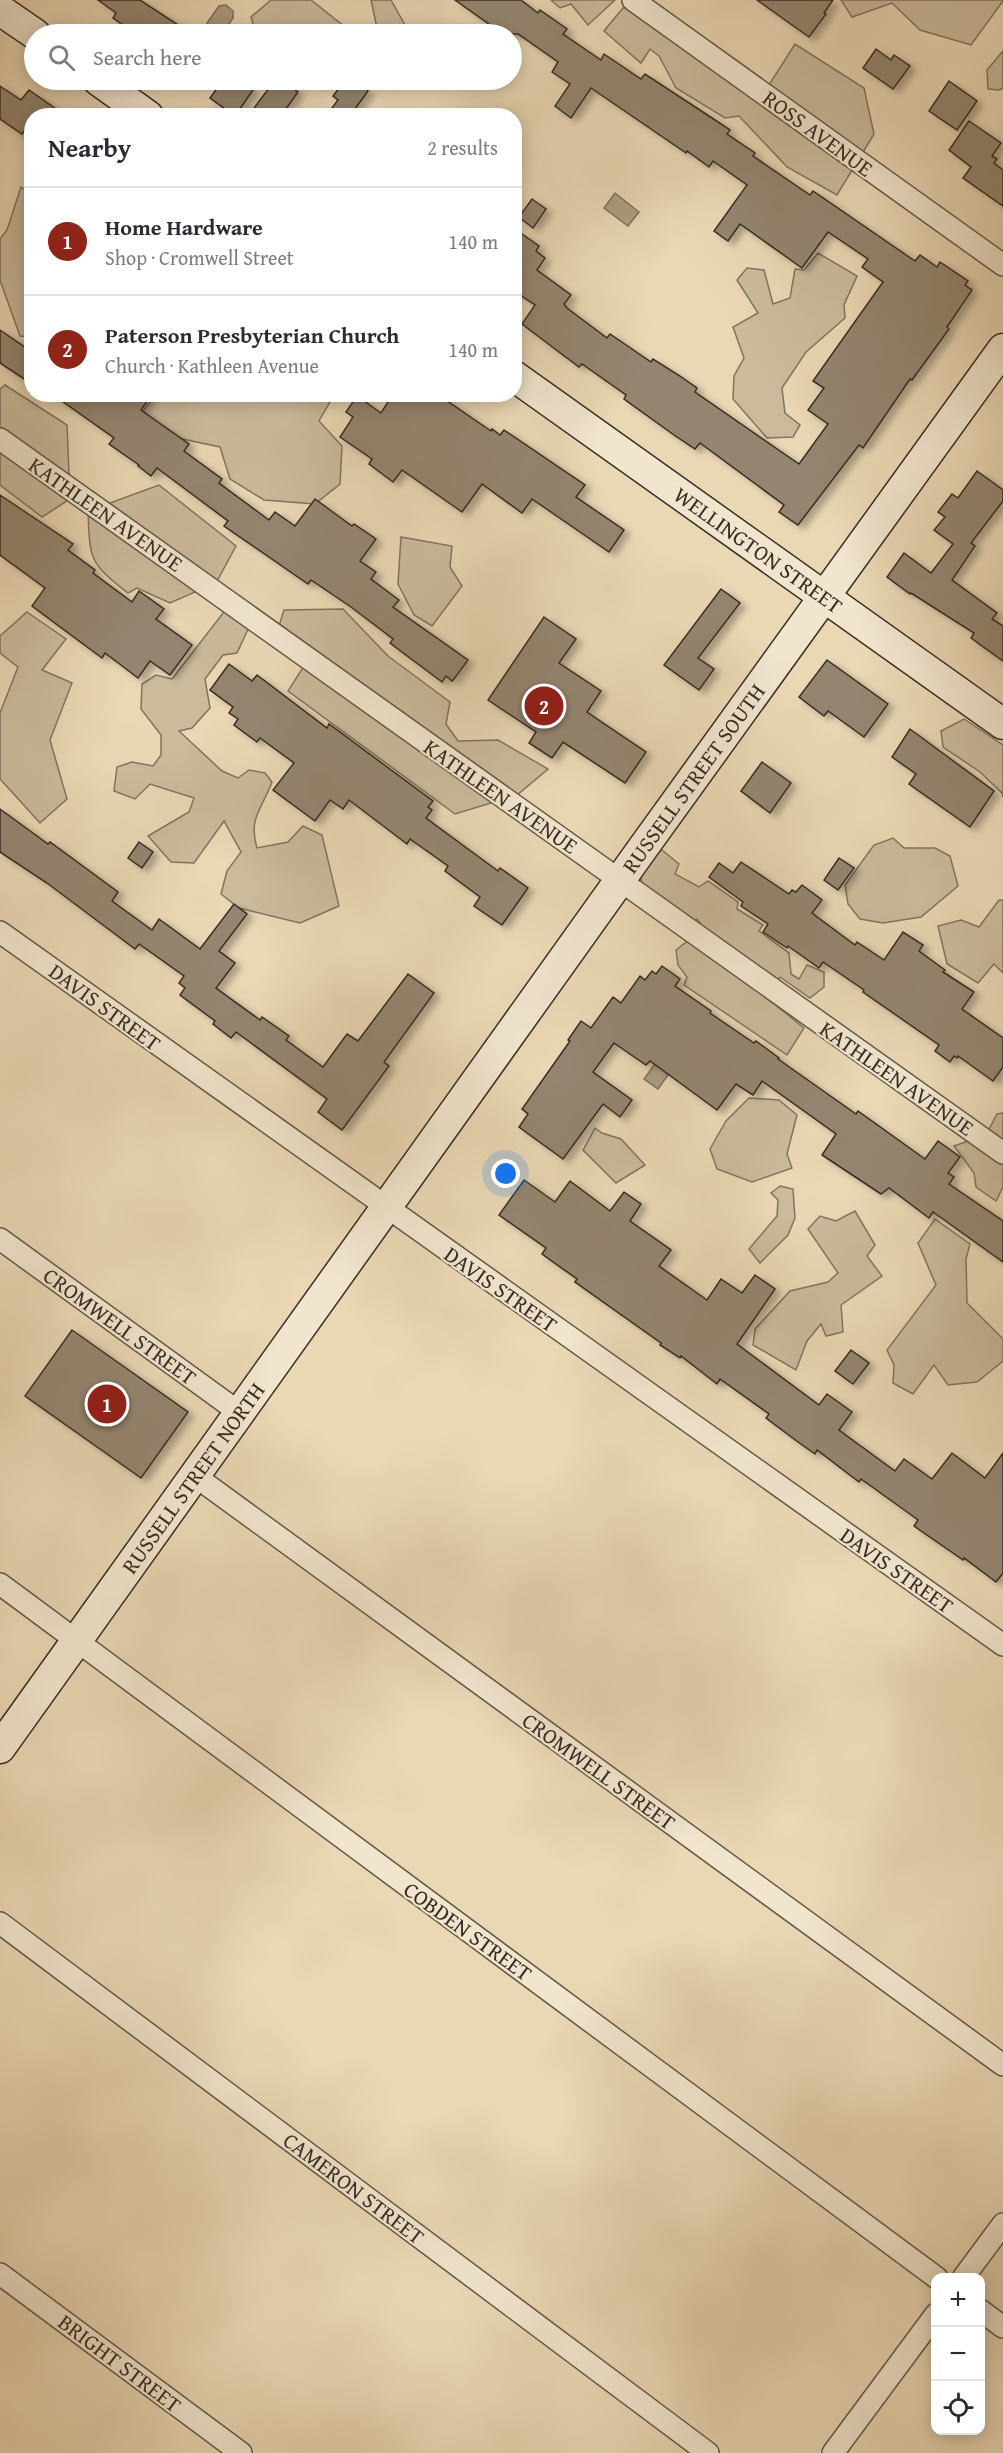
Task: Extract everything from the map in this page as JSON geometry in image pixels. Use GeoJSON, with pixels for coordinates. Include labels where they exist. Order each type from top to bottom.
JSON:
{"type":"FeatureCollection","features":[{"type":"Feature","properties":{"kind":"street","name":"ROSS AVENUE"},"geometry":{"type":"LineString","coordinates":[[633,0],[1003,265]]}},
{"type":"Feature","properties":{"kind":"street"},"geometry":{"type":"LineString","coordinates":[[0,10],[24,26]]}},
{"type":"Feature","properties":{"kind":"street"},"geometry":{"type":"LineString","coordinates":[[112,90],[137,108]]}},
{"type":"Feature","properties":{"kind":"street","name":"RUSSELL STREET SOUTH"},"geometry":{"type":"LineString","coordinates":[[386,1208],[1003,349]]}},
{"type":"Feature","properties":{"kind":"street","name":"WELLINGTON STREET"},"geometry":{"type":"LineString","coordinates":[[522,382],[1003,724]]}},
{"type":"Feature","properties":{"kind":"street","name":"KATHLEEN AVENUE"},"geometry":{"type":"LineString","coordinates":[[0,439],[1003,1153]]}},
{"type":"Feature","properties":{"kind":"street","name":"DAVIS STREET"},"geometry":{"type":"LineString","coordinates":[[0,932],[1003,1645]]}},
{"type":"Feature","properties":{"kind":"street","name":"RUSSELL STREET NORTH"},"geometry":{"type":"LineString","coordinates":[[0,1748],[386,1208]]}},
{"type":"Feature","properties":{"kind":"street","name":"CROMWELL STREET"},"geometry":{"type":"LineString","coordinates":[[0,1239],[240,1413]]}},
{"type":"Feature","properties":{"kind":"street","name":"CROMWELL STREET"},"geometry":{"type":"LineString","coordinates":[[195,1476],[1003,2065]]}},
{"type":"Feature","properties":{"kind":"street","name":"COBDEN STREET"},"geometry":{"type":"LineString","coordinates":[[0,1584],[932,2273]]}},
{"type":"Feature","properties":{"kind":"street","name":"CAMERON STREET"},"geometry":{"type":"LineString","coordinates":[[0,1923],[708,2453]]}},
{"type":"Feature","properties":{"kind":"street"},"geometry":{"type":"LineString","coordinates":[[966,2273],[1003,2224]]}},
{"type":"Feature","properties":{"kind":"street","name":"BRIGHT STREET"},"geometry":{"type":"LineString","coordinates":[[0,2274],[241,2453]]}},
{"type":"Feature","properties":{"kind":"street"},"geometry":{"type":"LineString","coordinates":[[985,2313],[1003,2327]]}},
{"type":"Feature","properties":{"kind":"street"},"geometry":{"type":"LineString","coordinates":[[833,2453],[931,2320]]}},
{"type":"Feature","properties":{"kind":"shaded area"},"geometry":{"type":"Polygon","coordinates":[[[271,0],[311,0],[341,24],[253,24],[251,17],[271,0]]]}},
{"type":"Feature","properties":{"kind":"shaded area"},"geometry":{"type":"Polygon","coordinates":[[[371,0],[391,0],[404,24],[376,24],[371,0]]]}},
{"type":"Feature","properties":{"kind":"shaded area"},"geometry":{"type":"Polygon","coordinates":[[[551,0],[615,0],[588,25],[571,4],[560,8],[551,0]]]}},
{"type":"Feature","properties":{"kind":"shaded area"},"geometry":{"type":"Polygon","coordinates":[[[841,0],[1003,1],[971,45],[920,30],[892,3],[852,17],[841,0]]]}},
{"type":"Feature","properties":{"kind":"shaded area"},"geometry":{"type":"Polygon","coordinates":[[[226,5],[233,11],[233,18],[229,24],[207,24],[207,23],[219,6],[226,5]]]}},
{"type":"Feature","properties":{"kind":"shaded area"},"geometry":{"type":"Polygon","coordinates":[[[648,6],[769,85],[795,44],[864,88],[874,134],[837,195],[787,167],[739,116],[725,118],[676,88],[659,56],[650,49],[641,63],[604,31],[623,8],[648,6]]]}},
{"type":"Feature","properties":{"kind":"shaded area"},"geometry":{"type":"Polygon","coordinates":[[[1003,51],[1003,88],[988,89],[987,70],[1003,51]]]}},
{"type":"Feature","properties":{"kind":"shaded area"},"geometry":{"type":"Polygon","coordinates":[[[21,187],[24,189],[24,336],[20,336],[0,280],[0,239],[7,230],[21,187]]]}},
{"type":"Feature","properties":{"kind":"shaded area"},"geometry":{"type":"Polygon","coordinates":[[[615,193],[639,212],[628,226],[604,208],[615,193]]]}},
{"type":"Feature","properties":{"kind":"shaded area"},"geometry":{"type":"Polygon","coordinates":[[[818,253],[857,276],[844,305],[845,318],[806,352],[782,388],[785,413],[800,425],[793,437],[767,438],[733,399],[734,376],[744,358],[733,327],[758,313],[737,280],[747,268],[764,270],[773,304],[790,298],[795,269],[804,270],[818,253]]]}},
{"type":"Feature","properties":{"kind":"shaded area"},"geometry":{"type":"Polygon","coordinates":[[[5,385],[24,397],[24,402],[31,402],[67,425],[70,499],[42,517],[0,485],[0,389],[5,385]]]}},
{"type":"Feature","properties":{"kind":"shaded area"},"geometry":{"type":"Polygon","coordinates":[[[150,402],[330,402],[319,421],[342,446],[340,484],[315,504],[264,500],[230,479],[220,447],[168,436],[143,411],[150,402]]]}},
{"type":"Feature","properties":{"kind":"shaded area"},"geometry":{"type":"Polygon","coordinates":[[[159,485],[236,546],[216,583],[170,603],[137,588],[128,593],[98,566],[89,540],[88,511],[159,485]]]}},
{"type":"Feature","properties":{"kind":"shaded area"},"geometry":{"type":"Polygon","coordinates":[[[401,537],[452,546],[450,567],[462,586],[432,626],[414,615],[398,584],[401,537]]]}},
{"type":"Feature","properties":{"kind":"shaded area"},"geometry":{"type":"Polygon","coordinates":[[[227,608],[250,625],[237,653],[223,655],[205,679],[210,708],[192,728],[179,731],[222,771],[238,778],[249,770],[265,773],[272,782],[255,821],[257,848],[288,842],[303,826],[322,835],[339,906],[300,923],[239,908],[221,894],[227,871],[241,852],[224,821],[194,863],[171,862],[148,836],[189,812],[194,798],[150,784],[135,799],[114,791],[117,767],[132,762],[153,766],[161,755],[161,735],[141,709],[142,684],[156,675],[172,679],[227,608]]]}},
{"type":"Feature","properties":{"kind":"shaded area"},"geometry":{"type":"Polygon","coordinates":[[[343,609],[388,656],[450,702],[446,724],[458,741],[498,740],[548,769],[517,795],[455,814],[288,691],[304,666],[278,629],[284,610],[343,609]]]}},
{"type":"Feature","properties":{"kind":"shaded area"},"geometry":{"type":"Polygon","coordinates":[[[27,612],[66,639],[42,670],[72,683],[50,740],[67,799],[40,823],[0,779],[0,713],[18,667],[0,653],[0,636],[27,612]]]}},
{"type":"Feature","properties":{"kind":"shaded area"},"geometry":{"type":"Polygon","coordinates":[[[964,719],[1003,745],[1003,797],[1002,793],[980,772],[943,747],[941,731],[964,719]]]}},
{"type":"Feature","properties":{"kind":"shaded area"},"geometry":{"type":"Polygon","coordinates":[[[893,838],[904,848],[935,848],[950,856],[958,886],[921,917],[883,923],[860,919],[848,904],[845,885],[874,845],[893,838]]]}},
{"type":"Feature","properties":{"kind":"shaded area"},"geometry":{"type":"Polygon","coordinates":[[[657,846],[679,864],[675,874],[699,887],[708,881],[738,902],[737,909],[763,925],[759,931],[789,953],[791,974],[799,979],[807,965],[824,972],[824,987],[810,998],[780,977],[767,998],[804,1028],[787,1055],[684,985],[687,977],[678,965],[676,950],[704,928],[697,919],[679,934],[653,915],[638,870],[657,846]]]}},
{"type":"Feature","properties":{"kind":"shaded area"},"geometry":{"type":"Polygon","coordinates":[[[999,900],[1003,900],[1003,973],[994,964],[978,983],[947,964],[938,926],[961,920],[979,927],[999,900]]]}},
{"type":"Feature","properties":{"kind":"shaded area"},"geometry":{"type":"Polygon","coordinates":[[[662,1054],[676,1064],[658,1089],[644,1079],[662,1054]]]}},
{"type":"Feature","properties":{"kind":"shaded area"},"geometry":{"type":"Polygon","coordinates":[[[749,1098],[779,1100],[797,1115],[787,1154],[792,1168],[752,1182],[717,1169],[710,1149],[726,1121],[749,1098]]]}},
{"type":"Feature","properties":{"kind":"shaded area"},"geometry":{"type":"Polygon","coordinates":[[[1003,1113],[1003,1187],[996,1201],[976,1187],[974,1173],[954,1146],[986,1135],[997,1114],[1003,1113]]]}},
{"type":"Feature","properties":{"kind":"shaded area"},"geometry":{"type":"Polygon","coordinates":[[[595,1128],[602,1133],[621,1139],[645,1165],[616,1183],[583,1150],[595,1128]]]}},
{"type":"Feature","properties":{"kind":"shaded area"},"geometry":{"type":"Polygon","coordinates":[[[780,1186],[793,1189],[795,1218],[788,1235],[760,1263],[749,1249],[777,1216],[778,1200],[771,1193],[780,1186]]]}},
{"type":"Feature","properties":{"kind":"shaded area"},"geometry":{"type":"Polygon","coordinates":[[[855,1211],[875,1245],[867,1256],[882,1276],[841,1305],[843,1332],[826,1336],[821,1324],[807,1341],[796,1370],[753,1345],[755,1329],[790,1291],[828,1282],[838,1273],[808,1229],[820,1216],[836,1221],[855,1211]]]}},
{"type":"Feature","properties":{"kind":"shaded area"},"geometry":{"type":"Polygon","coordinates":[[[935,1219],[970,1244],[966,1259],[967,1303],[1003,1339],[1003,1361],[977,1382],[948,1385],[934,1365],[913,1394],[893,1383],[894,1365],[887,1350],[936,1285],[918,1243],[935,1219]]]}},
{"type":"Feature","properties":{"kind":"building"},"geometry":{"type":"Polygon","coordinates":[[[98,0],[140,0],[177,24],[121,24],[113,18],[116,13],[98,0]]]}},
{"type":"Feature","properties":{"kind":"building"},"geometry":{"type":"Polygon","coordinates":[[[455,0],[521,0],[538,13],[540,10],[567,29],[563,34],[601,60],[604,54],[641,79],[645,74],[730,130],[727,134],[755,153],[753,156],[810,195],[813,191],[915,261],[920,255],[937,267],[940,262],[968,281],[965,285],[972,290],[947,327],[949,329],[912,380],[910,379],[863,448],[859,445],[798,525],[779,512],[784,505],[700,443],[695,449],[674,435],[624,399],[626,395],[582,364],[579,367],[522,324],[535,305],[522,296],[522,234],[539,246],[536,251],[545,258],[537,270],[571,295],[564,304],[567,308],[607,338],[610,334],[651,362],[653,359],[680,376],[697,388],[695,392],[799,464],[828,424],[808,410],[824,388],[813,381],[883,282],[862,267],[868,259],[828,232],[802,268],[740,224],[728,241],[714,231],[747,185],[713,161],[709,167],[687,151],[686,153],[591,88],[571,118],[555,106],[570,84],[552,72],[558,62],[522,37],[522,24],[489,24],[455,0]]]}},
{"type":"Feature","properties":{"kind":"building"},"geometry":{"type":"Polygon","coordinates":[[[757,0],[833,0],[809,37],[757,0]]]}},
{"type":"Feature","properties":{"kind":"building"},"geometry":{"type":"Polygon","coordinates":[[[876,49],[891,60],[894,55],[910,66],[893,89],[863,68],[876,49]]]}},
{"type":"Feature","properties":{"kind":"building"},"geometry":{"type":"Polygon","coordinates":[[[949,81],[977,101],[957,130],[929,111],[949,81]]]}},
{"type":"Feature","properties":{"kind":"building"},"geometry":{"type":"Polygon","coordinates":[[[0,86],[21,100],[29,90],[55,108],[24,108],[22,134],[0,119],[0,86]]]}},
{"type":"Feature","properties":{"kind":"building"},"geometry":{"type":"Polygon","coordinates":[[[216,90],[253,90],[241,108],[224,108],[210,98],[216,90]]]}},
{"type":"Feature","properties":{"kind":"building"},"geometry":{"type":"Polygon","coordinates":[[[268,90],[295,90],[298,92],[287,108],[254,108],[268,90]]]}},
{"type":"Feature","properties":{"kind":"building"},"geometry":{"type":"Polygon","coordinates":[[[338,90],[368,91],[356,108],[332,108],[338,100],[333,96],[338,90]]]}},
{"type":"Feature","properties":{"kind":"building"},"geometry":{"type":"Polygon","coordinates":[[[969,121],[1001,143],[992,156],[997,159],[994,163],[1003,170],[1003,206],[963,178],[971,167],[949,150],[969,121]]]}},
{"type":"Feature","properties":{"kind":"building"},"geometry":{"type":"Polygon","coordinates":[[[532,199],[546,209],[533,228],[522,219],[522,213],[532,199]]]}},
{"type":"Feature","properties":{"kind":"building"},"geometry":{"type":"Polygon","coordinates":[[[0,330],[24,346],[24,379],[0,363],[0,330]]]}},
{"type":"Feature","properties":{"kind":"building"},"geometry":{"type":"Polygon","coordinates":[[[63,402],[146,402],[141,410],[189,444],[184,451],[222,479],[219,483],[269,520],[275,512],[295,526],[315,499],[352,526],[354,524],[376,539],[360,561],[376,572],[371,579],[399,600],[393,607],[468,660],[452,681],[446,676],[442,682],[390,643],[393,639],[351,607],[311,580],[308,584],[224,526],[228,521],[157,468],[151,476],[109,444],[114,438],[63,402]]]}},
{"type":"Feature","properties":{"kind":"building"},"geometry":{"type":"Polygon","coordinates":[[[353,402],[365,402],[381,413],[388,402],[449,402],[491,431],[492,429],[500,435],[504,430],[585,485],[576,497],[624,530],[609,552],[532,499],[522,513],[482,484],[462,512],[402,470],[393,482],[369,464],[372,459],[340,437],[353,417],[346,412],[353,402]]]}},
{"type":"Feature","properties":{"kind":"building"},"geometry":{"type":"Polygon","coordinates":[[[977,471],[1003,490],[1003,501],[971,543],[975,546],[952,580],[997,613],[992,619],[1003,626],[1003,661],[971,638],[974,633],[910,594],[887,577],[904,553],[931,573],[953,544],[934,530],[945,517],[938,512],[952,494],[958,498],[977,471]]]}},
{"type":"Feature","properties":{"kind":"building"},"geometry":{"type":"Polygon","coordinates":[[[0,495],[73,544],[68,550],[95,570],[93,573],[132,602],[139,591],[164,609],[156,619],[192,645],[170,675],[150,661],[138,678],[105,653],[102,658],[32,606],[45,588],[0,555],[0,495]]]}},
{"type":"Feature","properties":{"kind":"building"},"geometry":{"type":"Polygon","coordinates":[[[721,589],[740,603],[698,658],[714,669],[699,690],[664,665],[721,589]]]}},
{"type":"Feature","properties":{"kind":"building"},"geometry":{"type":"Polygon","coordinates":[[[544,617],[576,639],[559,663],[601,691],[587,712],[646,752],[625,783],[563,742],[552,758],[529,743],[536,732],[488,700],[544,617]]]}},
{"type":"Feature","properties":{"kind":"building"},"geometry":{"type":"Polygon","coordinates":[[[827,660],[888,704],[864,737],[828,711],[824,716],[799,697],[827,660]]]}},
{"type":"Feature","properties":{"kind":"building"},"geometry":{"type":"Polygon","coordinates":[[[229,664],[252,681],[257,675],[327,728],[329,724],[433,801],[428,807],[432,810],[426,818],[498,871],[500,868],[528,888],[502,925],[474,906],[480,897],[445,871],[448,866],[410,839],[407,844],[349,800],[343,809],[330,800],[315,821],[273,790],[294,763],[260,738],[257,742],[234,725],[238,719],[229,713],[233,707],[210,690],[229,664]]]}},
{"type":"Feature","properties":{"kind":"building"},"geometry":{"type":"Polygon","coordinates":[[[910,729],[994,791],[970,827],[909,784],[916,774],[892,757],[910,729]]]}},
{"type":"Feature","properties":{"kind":"building"},"geometry":{"type":"Polygon","coordinates":[[[762,762],[791,783],[770,813],[741,791],[762,762]]]}},
{"type":"Feature","properties":{"kind":"building"},"geometry":{"type":"Polygon","coordinates":[[[0,809],[118,892],[112,901],[152,930],[159,919],[200,949],[234,904],[247,914],[219,951],[235,963],[216,988],[260,1020],[262,1017],[289,1036],[286,1040],[323,1067],[347,1034],[358,1041],[408,974],[434,993],[384,1062],[389,1066],[342,1130],[318,1112],[327,1099],[236,1032],[231,1038],[213,1024],[215,1021],[180,995],[185,988],[179,983],[184,976],[139,944],[135,949],[47,883],[0,852],[0,809]]]}},
{"type":"Feature","properties":{"kind":"building"},"geometry":{"type":"Polygon","coordinates":[[[139,842],[153,852],[142,868],[128,858],[139,842]]]}},
{"type":"Feature","properties":{"kind":"building"},"geometry":{"type":"Polygon","coordinates":[[[839,858],[854,868],[838,890],[824,880],[839,858]]]}},
{"type":"Feature","properties":{"kind":"building"},"geometry":{"type":"Polygon","coordinates":[[[741,862],[789,894],[792,890],[796,892],[802,885],[822,900],[812,913],[855,945],[857,942],[884,960],[903,932],[923,945],[919,951],[945,970],[943,972],[974,992],[962,1009],[1003,1038],[1003,1067],[993,1081],[958,1056],[957,1058],[954,1056],[950,1062],[935,1051],[939,1045],[823,962],[819,968],[763,932],[768,924],[741,906],[743,902],[709,877],[719,863],[733,873],[741,862]]]}},
{"type":"Feature","properties":{"kind":"building"},"geometry":{"type":"Polygon","coordinates":[[[662,966],[680,979],[675,986],[711,1011],[710,1013],[754,1043],[756,1041],[856,1114],[858,1111],[925,1159],[938,1141],[960,1157],[948,1173],[954,1177],[949,1184],[1003,1221],[1003,1262],[933,1212],[929,1218],[889,1188],[881,1194],[822,1155],[836,1134],[762,1081],[753,1095],[736,1084],[717,1110],[650,1061],[646,1065],[614,1043],[593,1072],[632,1100],[620,1117],[603,1104],[563,1159],[519,1127],[528,1114],[522,1109],[570,1041],[568,1040],[581,1021],[591,1028],[613,997],[621,1003],[640,976],[645,980],[652,971],[656,974],[662,966]]]}},
{"type":"Feature","properties":{"kind":"building"},"geometry":{"type":"Polygon","coordinates":[[[524,1180],[555,1202],[570,1181],[610,1211],[624,1192],[641,1204],[630,1221],[671,1250],[659,1266],[707,1300],[721,1279],[742,1293],[755,1275],[775,1289],[737,1344],[819,1405],[827,1394],[852,1412],[839,1430],[895,1471],[904,1459],[932,1479],[952,1453],[985,1478],[1003,1453],[1003,1573],[996,1582],[914,1526],[918,1520],[914,1517],[861,1479],[859,1482],[817,1450],[815,1454],[798,1442],[766,1418],[769,1414],[720,1379],[717,1384],[681,1356],[680,1358],[660,1345],[661,1343],[575,1282],[577,1279],[542,1254],[546,1248],[499,1215],[524,1180]]]}},
{"type":"Feature","properties":{"kind":"building"},"geometry":{"type":"Polygon","coordinates":[[[72,1330],[188,1412],[141,1478],[25,1396],[72,1330]]]}},
{"type":"Feature","properties":{"kind":"building"},"geometry":{"type":"Polygon","coordinates":[[[851,1350],[869,1363],[853,1384],[835,1371],[851,1350]]]}},
{"type":"Feature","properties":{"kind":"place","name":"Paterson Presbyterian Church"},"geometry":{"type":"Point","coordinates":[544,706]}},
{"type":"Feature","properties":{"kind":"place","name":"Home Hardware"},"geometry":{"type":"Point","coordinates":[107,1404]}}]}
